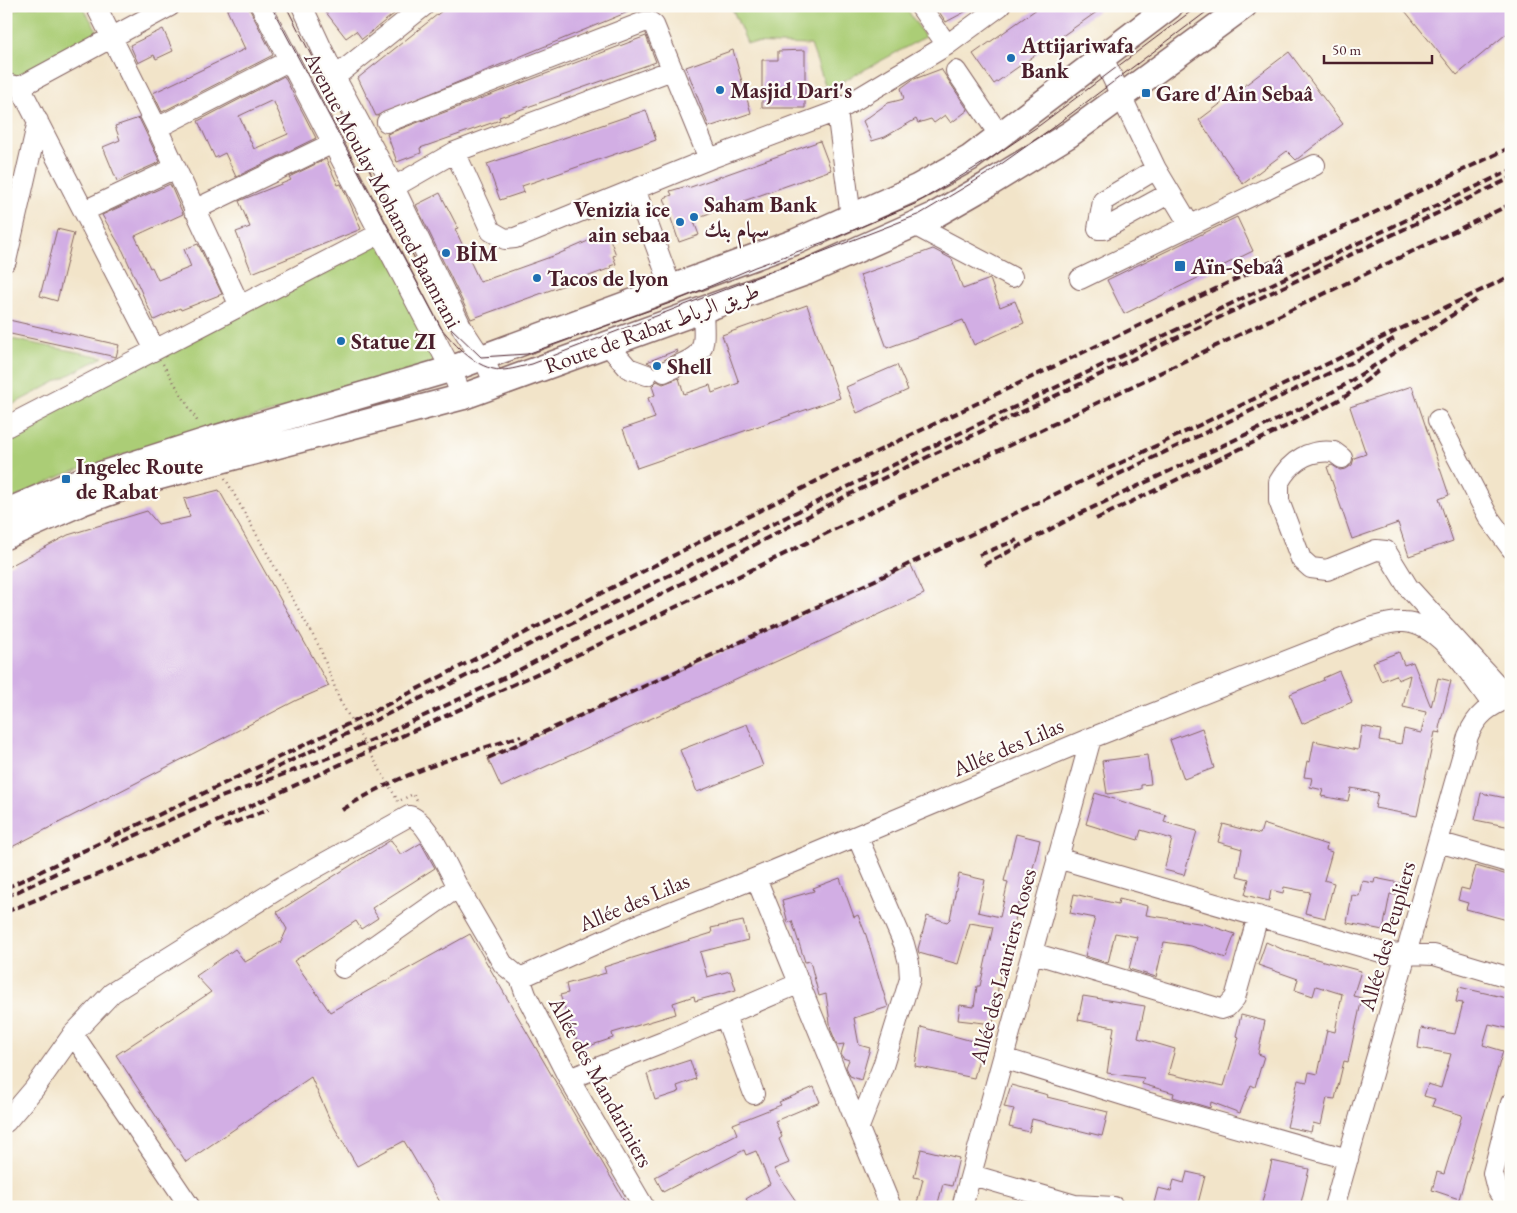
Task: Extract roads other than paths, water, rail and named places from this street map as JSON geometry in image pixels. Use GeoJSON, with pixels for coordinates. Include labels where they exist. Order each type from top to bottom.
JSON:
{"type":"FeatureCollection","features":[{"type":"Feature","properties":{"kind":"main road","name":"Route de Rabat طريق الرباط"},"geometry":{"type":"LineString","coordinates":[[6,512],[68,485],[212,450],[462,397],[807,272],[914,225],[971,194],[1053,145],[1244,6]]}},
{"type":"Feature","properties":{"kind":"main road","name":"Route de Rabat طريق الرباط"},"geometry":{"type":"LineString","coordinates":[[6,536],[83,502],[139,482],[212,450],[452,369],[795,242],[918,188],[970,158],[1000,136],[1103,58],[1160,9]]}},
{"type":"Feature","properties":{"kind":"street"},"geometry":{"type":"LineString","coordinates":[[96,6],[157,128],[240,306]]}},
{"type":"Feature","properties":{"kind":"street"},"geometry":{"type":"LineString","coordinates":[[155,350],[38,121],[13,86],[170,6]]}},
{"type":"Feature","properties":{"kind":"street","name":"Avenue Moulay Mohamed Baamrani"},"geometry":{"type":"LineString","coordinates":[[261,6],[331,144],[452,369],[462,397]]}},
{"type":"Feature","properties":{"kind":"street","name":"Avenue Moulay Mohamed Baamrani"},"geometry":{"type":"LineString","coordinates":[[302,6],[335,77],[394,187],[462,328],[487,366],[495,385]]}},
{"type":"Feature","properties":{"kind":"street"},"geometry":{"type":"LineString","coordinates":[[335,77],[424,6]]}},
{"type":"Feature","properties":{"kind":"street"},"geometry":{"type":"LineString","coordinates":[[920,6],[947,45]]}},
{"type":"Feature","properties":{"kind":"street"},"geometry":{"type":"LineString","coordinates":[[455,152],[492,231],[505,239],[515,238],[709,159],[837,111],[947,45],[998,7]]}},
{"type":"Feature","properties":{"kind":"street"},"geometry":{"type":"LineString","coordinates":[[387,122],[644,22],[650,22],[654,25],[709,159]]}},
{"type":"Feature","properties":{"kind":"street"},"geometry":{"type":"LineString","coordinates":[[1103,58],[1156,169],[1189,224]]}},
{"type":"Feature","properties":{"kind":"street"},"geometry":{"type":"LineString","coordinates":[[157,128],[288,61]]}},
{"type":"Feature","properties":{"kind":"street"},"geometry":{"type":"LineString","coordinates":[[394,187],[455,152],[672,70]]}},
{"type":"Feature","properties":{"kind":"street"},"geometry":{"type":"LineString","coordinates":[[956,71],[1000,136]]}},
{"type":"Feature","properties":{"kind":"street"},"geometry":{"type":"LineString","coordinates":[[837,111],[851,217]]}},
{"type":"Feature","properties":{"kind":"street"},"geometry":{"type":"LineString","coordinates":[[6,261],[38,121]]}},
{"type":"Feature","properties":{"kind":"street"},"geometry":{"type":"LineString","coordinates":[[194,210],[331,144]]}},
{"type":"Feature","properties":{"kind":"street"},"geometry":{"type":"LineString","coordinates":[[1080,279],[1189,224],[1315,166]]}},
{"type":"Feature","properties":{"kind":"street"},"geometry":{"type":"LineString","coordinates":[[84,211],[175,168]]}},
{"type":"Feature","properties":{"kind":"street"},"geometry":{"type":"LineString","coordinates":[[1156,169],[1103,201],[1098,229],[1104,229],[1170,193]]}},
{"type":"Feature","properties":{"kind":"street"},"geometry":{"type":"LineString","coordinates":[[635,189],[671,287]]}},
{"type":"Feature","properties":{"kind":"street"},"geometry":{"type":"LineString","coordinates":[[914,225],[1012,277]]}},
{"type":"Feature","properties":{"kind":"street"},"geometry":{"type":"LineString","coordinates":[[6,427],[379,234]]}},
{"type":"Feature","properties":{"kind":"street"},"geometry":{"type":"LineString","coordinates":[[608,345],[628,368],[656,373],[695,358],[702,350],[704,340],[703,310]]}},
{"type":"Feature","properties":{"kind":"street"},"geometry":{"type":"LineString","coordinates":[[1438,420],[1489,518],[1511,548]]}},
{"type":"Feature","properties":{"kind":"street"},"geometry":{"type":"LineString","coordinates":[[1342,458],[1334,452],[1310,453],[1296,461],[1279,482],[1279,501],[1301,559],[1311,568],[1327,570],[1376,550],[1386,551],[1408,587],[1504,700]]}},
{"type":"Feature","properties":{"kind":"street","name":"Allée des Lilas"},"geometry":{"type":"LineString","coordinates":[[520,978],[635,926],[756,878],[1091,738],[1295,657],[1390,622],[1416,623],[1434,633],[1504,700]]}},
{"type":"Feature","properties":{"kind":"street","name":"Allée des Peupliers"},"geometry":{"type":"LineString","coordinates":[[1334,1207],[1468,736],[1478,716],[1504,700]]}},
{"type":"Feature","properties":{"kind":"street","name":"Allée des Lauriers Roses"},"geometry":{"type":"LineString","coordinates":[[962,1207],[1091,738]]}},
{"type":"Feature","properties":{"kind":"street"},"geometry":{"type":"LineString","coordinates":[[6,1122],[34,1089],[73,1034],[112,993],[283,886],[409,816],[417,818],[433,840],[503,964],[520,978]]}},
{"type":"Feature","properties":{"kind":"street"},"geometry":{"type":"LineString","coordinates":[[857,836],[904,944],[909,963],[910,979],[883,1066],[858,1127]]}},
{"type":"Feature","properties":{"kind":"street"},"geometry":{"type":"LineString","coordinates":[[1438,842],[1511,863]]}},
{"type":"Feature","properties":{"kind":"street"},"geometry":{"type":"LineString","coordinates":[[1057,858],[1384,953],[1434,955],[1511,978]]}},
{"type":"Feature","properties":{"kind":"street"},"geometry":{"type":"LineString","coordinates":[[756,878],[891,1207]]}},
{"type":"Feature","properties":{"kind":"street"},"geometry":{"type":"LineString","coordinates":[[343,968],[458,887]]}},
{"type":"Feature","properties":{"kind":"street"},"geometry":{"type":"LineString","coordinates":[[1033,953],[1220,1009],[1227,1006],[1235,998],[1258,916]]}},
{"type":"Feature","properties":{"kind":"street","name":"Allée des Mandariniers"},"geometry":{"type":"LineString","coordinates":[[520,978],[526,996],[569,1079],[644,1207]]}},
{"type":"Feature","properties":{"kind":"street"},"geometry":{"type":"LineString","coordinates":[[569,1079],[725,1016],[800,983]]}},
{"type":"Feature","properties":{"kind":"street"},"geometry":{"type":"LineString","coordinates":[[725,1016],[754,1094]]}},
{"type":"Feature","properties":{"kind":"street"},"geometry":{"type":"LineString","coordinates":[[73,1034],[190,1207]]}},
{"type":"Feature","properties":{"kind":"street"},"geometry":{"type":"LineString","coordinates":[[1003,1058],[1155,1105],[1348,1159]]}},
{"type":"Feature","properties":{"kind":"street"},"geometry":{"type":"LineString","coordinates":[[1508,1207],[1495,1184],[1493,1173],[1511,1103]]}},
{"type":"Feature","properties":{"kind":"street"},"geometry":{"type":"LineString","coordinates":[[972,1175],[1074,1206],[1114,1207]]}},
{"type":"Feature","properties":{"kind":"tram line"},"geometry":{"type":"LineString","coordinates":[[271,6],[441,328],[460,349],[475,361],[483,366],[501,370],[532,364],[920,214],[990,172],[1052,128],[1214,6]]}},
{"type":"Feature","properties":{"kind":"tram line"},"geometry":{"type":"LineString","coordinates":[[286,6],[449,326],[481,357],[527,354],[673,302],[755,267],[832,239],[915,204],[988,160],[1040,125],[1198,6]]}},
{"type":"Feature","properties":{"kind":"railway"},"geometry":{"type":"LineString","coordinates":[[6,888],[373,712],[832,473],[1511,147]]}},
{"type":"Feature","properties":{"kind":"railway"},"geometry":{"type":"LineString","coordinates":[[255,778],[448,685],[841,490],[1511,170]]}},
{"type":"Feature","properties":{"kind":"railway"},"geometry":{"type":"LineString","coordinates":[[112,846],[216,799],[377,738],[506,677],[846,496],[1511,178]]}},
{"type":"Feature","properties":{"kind":"railway"},"geometry":{"type":"LineString","coordinates":[[6,912],[140,857],[573,657],[1511,204]]}},
{"type":"Feature","properties":{"kind":"railway"},"geometry":{"type":"LineString","coordinates":[[488,758],[886,575],[1511,276]]}},
{"type":"Feature","properties":{"kind":"railway"},"geometry":{"type":"LineString","coordinates":[[984,565],[1075,516],[1312,403],[1343,386],[1477,299]]}},
{"type":"Feature","properties":{"kind":"railway"},"geometry":{"type":"LineString","coordinates":[[1096,485],[1363,357],[1395,338]]}},
{"type":"Feature","properties":{"kind":"railway"},"geometry":{"type":"LineString","coordinates":[[1096,519],[1328,406],[1346,396],[1381,369]]}},
{"type":"Feature","properties":{"kind":"railway"},"geometry":{"type":"LineString","coordinates":[[979,555],[1017,540]]}},
{"type":"Feature","properties":{"kind":"railway"},"geometry":{"type":"LineString","coordinates":[[342,810],[363,797],[406,776],[521,736]]}},
{"type":"Feature","properties":{"kind":"railway"},"geometry":{"type":"LineString","coordinates":[[223,827],[269,809]]}},
{"type":"Feature","properties":{"kind":"railway"},"geometry":{"type":"LineString","coordinates":[[6,897],[69,867]]}},
{"type":"Feature","properties":{"kind":"place","name":"Attijariwafa Bank"},"geometry":{"type":"Point","coordinates":[1011,58]}},
{"type":"Feature","properties":{"kind":"place","name":"Masjid Dari's"},"geometry":{"type":"Point","coordinates":[720,90]}},
{"type":"Feature","properties":{"kind":"place","name":"Gare d'Ain Sebaâ"},"geometry":{"type":"Point","coordinates":[1146,93]}},
{"type":"Feature","properties":{"kind":"place","name":"Saham Bank سهام بنك"},"geometry":{"type":"Point","coordinates":[694,217]}},
{"type":"Feature","properties":{"kind":"place","name":"Venizia ice ain sebaa"},"geometry":{"type":"Point","coordinates":[680,222]}},
{"type":"Feature","properties":{"kind":"place","name":"BİM"},"geometry":{"type":"Point","coordinates":[446,253]}},
{"type":"Feature","properties":{"kind":"place","name":"Aïn-Sebaâ"},"geometry":{"type":"Point","coordinates":[1180,266]}},
{"type":"Feature","properties":{"kind":"place","name":"Tacos de lyon"},"geometry":{"type":"Point","coordinates":[537,278]}},
{"type":"Feature","properties":{"kind":"place","name":"Statue ZI"},"geometry":{"type":"Point","coordinates":[341,341]}},
{"type":"Feature","properties":{"kind":"place","name":"Shell"},"geometry":{"type":"Point","coordinates":[657,366]}},
{"type":"Feature","properties":{"kind":"place","name":"Ingelec Route de Rabat"},"geometry":{"type":"Point","coordinates":[66,479]}}]}
